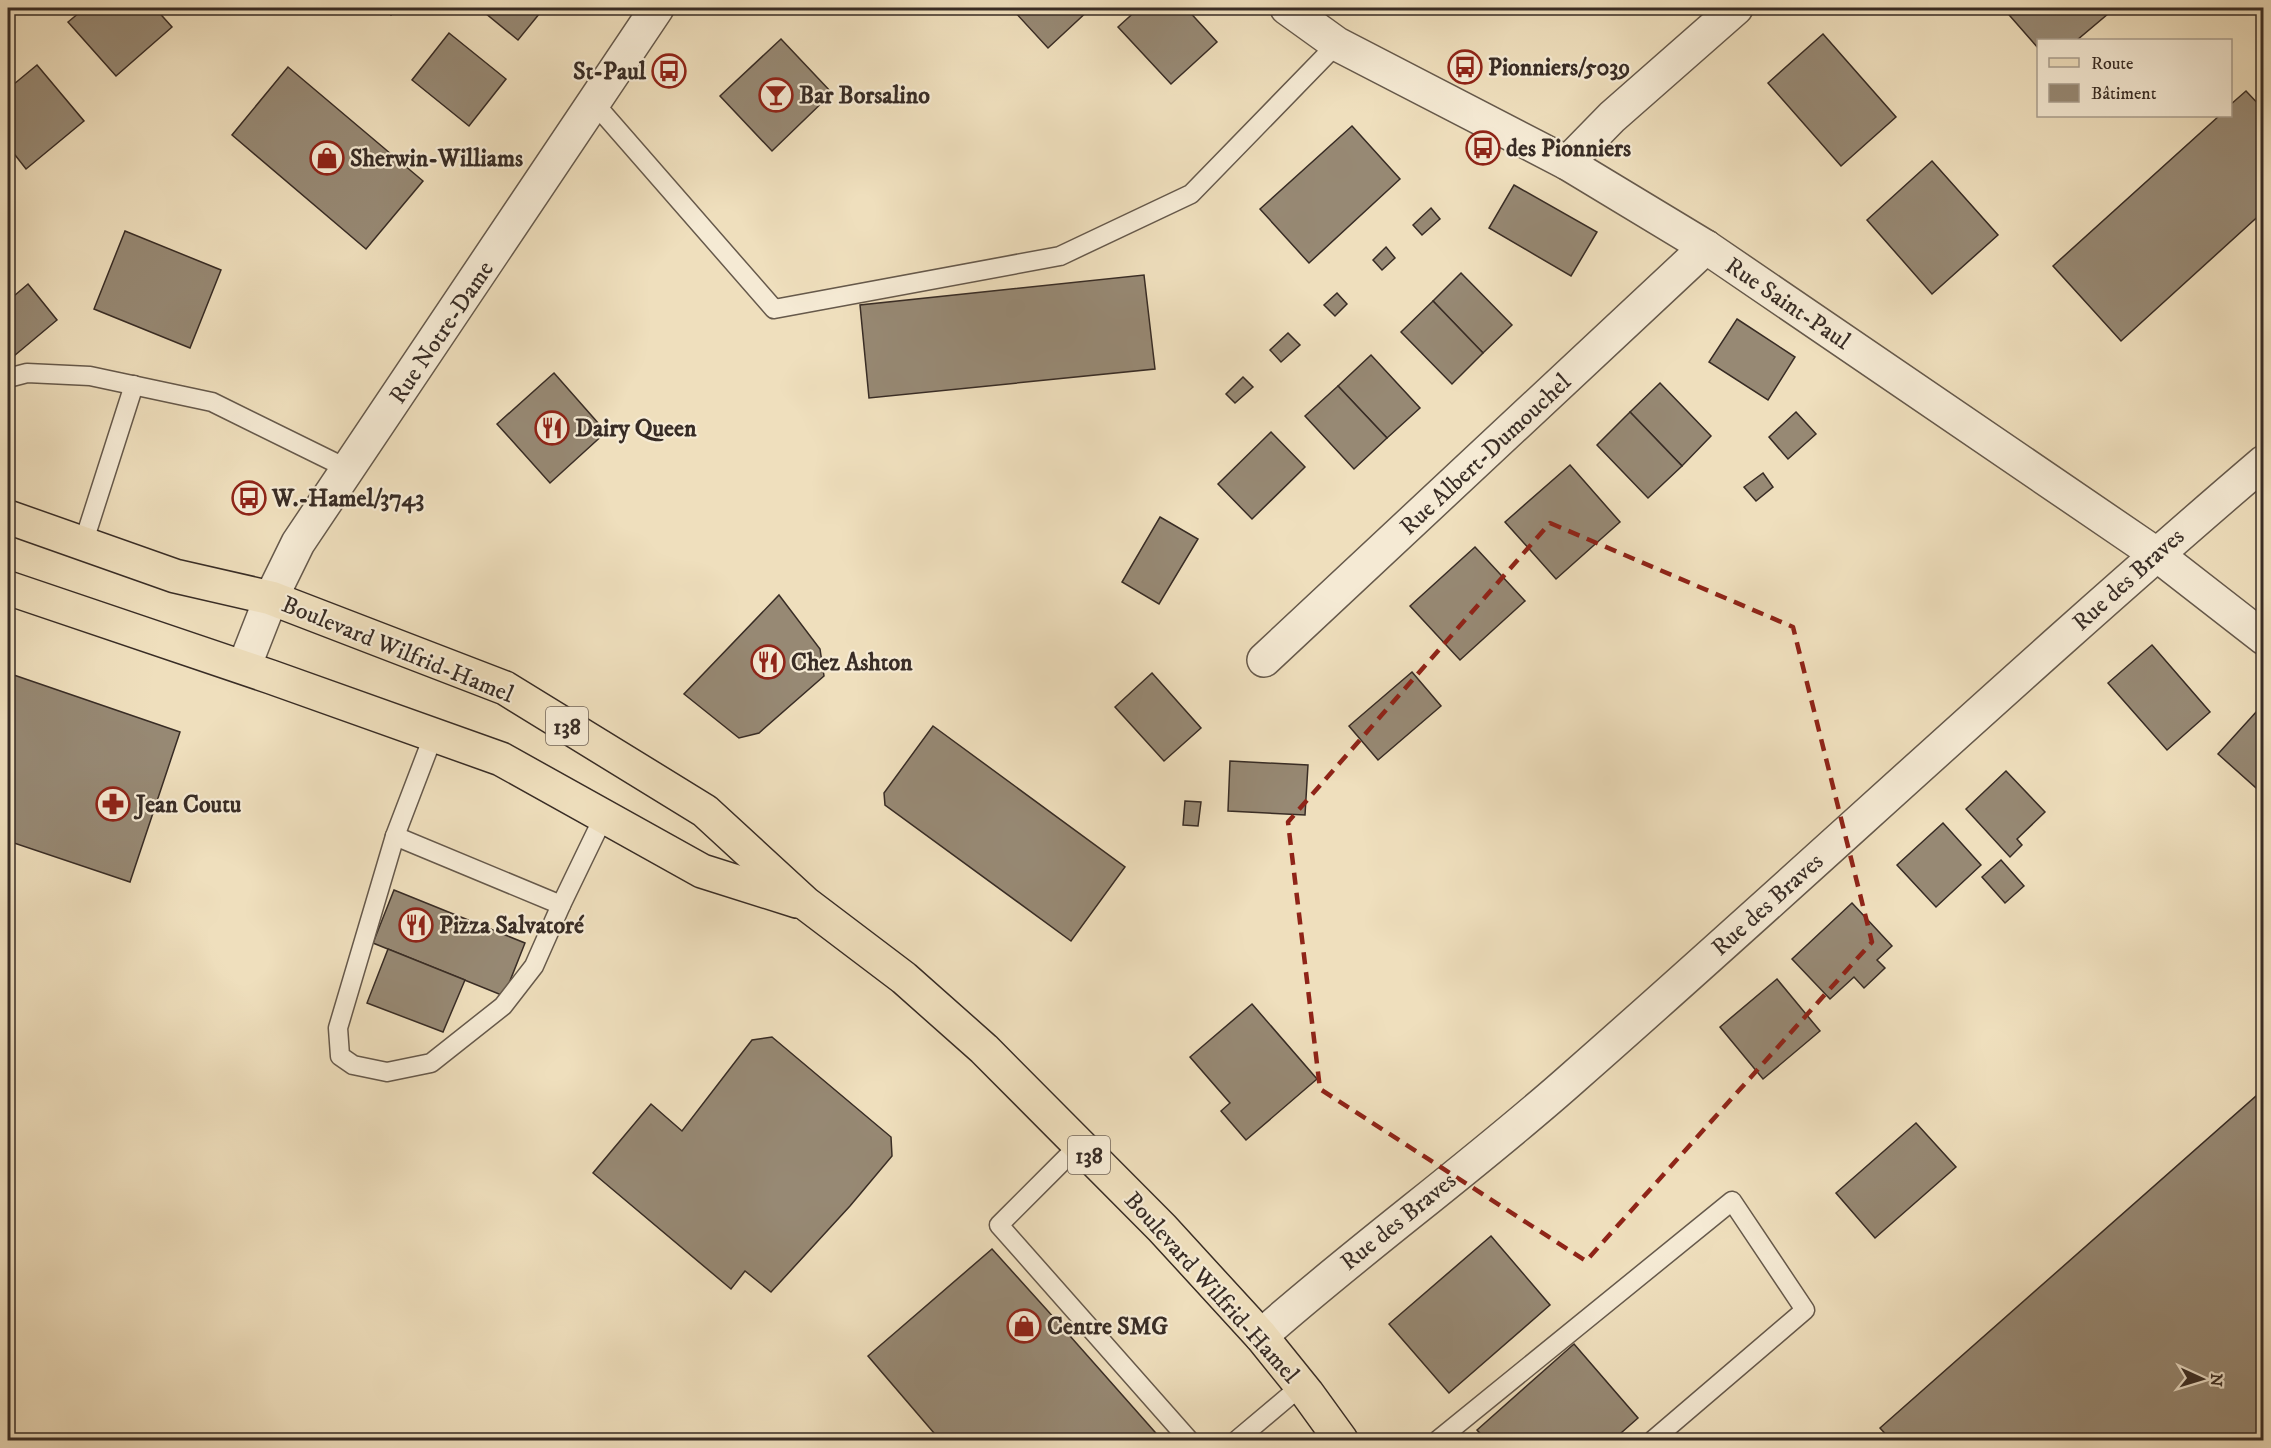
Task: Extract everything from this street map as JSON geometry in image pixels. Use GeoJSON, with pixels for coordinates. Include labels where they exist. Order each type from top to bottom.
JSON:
{"type":"FeatureCollection","features":[{"type":"Feature","properties":{"kind":"main road","name":"Boulevard Wilfrid-Hamel"},"geometry":{"type":"LineString","coordinates":[[8,518],[176,576],[271,598],[505,688],[705,811],[805,903],[904,978],[984,1049],[1162,1228],[1261,1336],[1341,1440]]}},
{"type":"Feature","properties":{"kind":"main road","name":"Boulevard Wilfrid-Hamel"},"geometry":{"type":"LineString","coordinates":[[8,588],[244,667],[501,759],[702,871],[805,903]]}},
{"type":"Feature","properties":{"kind":"street","name":"Rue Notre-Dame"},"geometry":{"type":"LineString","coordinates":[[244,667],[271,598],[298,543],[595,104],[657,8]]}},
{"type":"Feature","properties":{"kind":"street","name":"Rue Saint-Paul"},"geometry":{"type":"LineString","coordinates":[[1287,8],[1337,44],[1567,163],[1706,247],[2156,554],[2264,638]]}},
{"type":"Feature","properties":{"kind":"street"},"geometry":{"type":"LineString","coordinates":[[1567,163],[1612,117],[1736,8]]}},
{"type":"Feature","properties":{"kind":"street","name":"Rue Albert-Dumouchel"},"geometry":{"type":"LineString","coordinates":[[1264,660],[1706,247]]}},
{"type":"Feature","properties":{"kind":"street","name":"Rue des Braves"},"geometry":{"type":"LineString","coordinates":[[1261,1336],[1315,1288],[1572,1079],[2156,554],[2264,462]]}},
{"type":"Feature","properties":{"kind":"lane"},"geometry":{"type":"LineString","coordinates":[[595,104],[774,309],[1060,256],[1191,194],[1337,44]]}},
{"type":"Feature","properties":{"kind":"lane"},"geometry":{"type":"LineString","coordinates":[[8,378],[27,373],[90,376],[212,402],[348,469]]}},
{"type":"Feature","properties":{"kind":"lane"},"geometry":{"type":"LineString","coordinates":[[83,544],[134,385]]}},
{"type":"Feature","properties":{"kind":"lane"},"geometry":{"type":"LineString","coordinates":[[434,734],[395,836],[338,1028],[340,1056],[353,1065],[387,1071],[431,1063],[503,1006],[534,966],[604,816]]}},
{"type":"Feature","properties":{"kind":"lane"},"geometry":{"type":"LineString","coordinates":[[395,836],[561,905]]}},
{"type":"Feature","properties":{"kind":"lane"},"geometry":{"type":"LineString","coordinates":[[1079,1145],[999,1225],[1189,1440]]}},
{"type":"Feature","properties":{"kind":"lane"},"geometry":{"type":"LineString","coordinates":[[1438,1440],[1732,1201],[1805,1310],[1653,1440]]}},
{"type":"Feature","properties":{"kind":"lane"},"geometry":{"type":"LineString","coordinates":[[1237,1440],[1301,1386]]}},
{"type":"Feature","properties":{"kind":"highlighted area"},"geometry":{"type":"Polygon","coordinates":[[[1550,523],[1793,627],[1872,942],[1586,1261],[1320,1089],[1288,822],[1550,523]]]}},
{"type":"Feature","properties":{"kind":"building"},"geometry":{"type":"Polygon","coordinates":[[[85,8],[155,8],[172,27],[116,76],[68,22],[85,8]]]}},
{"type":"Feature","properties":{"kind":"building"},"geometry":{"type":"Polygon","coordinates":[[[382,8],[397,8],[391,15],[382,8]]]}},
{"type":"Feature","properties":{"kind":"building"},"geometry":{"type":"Polygon","coordinates":[[[479,8],[544,8],[518,40],[479,8]]]}},
{"type":"Feature","properties":{"kind":"building"},"geometry":{"type":"Polygon","coordinates":[[[1016,8],[1091,8],[1048,48],[1013,10],[1016,8]]]}},
{"type":"Feature","properties":{"kind":"building"},"geometry":{"type":"Polygon","coordinates":[[[1139,8],[1186,8],[1217,42],[1171,84],[1118,27],[1139,8]]]}},
{"type":"Feature","properties":{"kind":"building"},"geometry":{"type":"Polygon","coordinates":[[[2003,8],[2115,8],[2078,39],[2037,39],[2037,47],[2003,8]]]}},
{"type":"Feature","properties":{"kind":"building"},"geometry":{"type":"Polygon","coordinates":[[[449,33],[506,79],[469,126],[412,80],[449,33]]]}},
{"type":"Feature","properties":{"kind":"building"},"geometry":{"type":"Polygon","coordinates":[[[1823,34],[1896,117],[1841,166],[1768,83],[1823,34]]]}},
{"type":"Feature","properties":{"kind":"building","name":"Bar Borsalino"},"geometry":{"type":"Polygon","coordinates":[[[781,39],[832,93],[772,151],[720,96],[781,39]]]}},
{"type":"Feature","properties":{"kind":"building"},"geometry":{"type":"Polygon","coordinates":[[[37,65],[84,121],[26,169],[8,146],[8,89],[37,65]]]}},
{"type":"Feature","properties":{"kind":"building","name":"Sherwin-Williams"},"geometry":{"type":"Polygon","coordinates":[[[288,67],[423,181],[366,249],[232,135],[288,67]]]}},
{"type":"Feature","properties":{"kind":"building"},"geometry":{"type":"Polygon","coordinates":[[[2246,91],[2264,110],[2264,211],[2121,341],[2053,266],[2218,117],[2232,117],[2232,103],[2246,91]]]}},
{"type":"Feature","properties":{"kind":"building"},"geometry":{"type":"Polygon","coordinates":[[[1352,126],[1400,179],[1309,263],[1260,209],[1352,126]]]}},
{"type":"Feature","properties":{"kind":"building"},"geometry":{"type":"Polygon","coordinates":[[[1932,161],[1998,235],[1932,294],[1867,220],[1932,161]]]}},
{"type":"Feature","properties":{"kind":"building"},"geometry":{"type":"Polygon","coordinates":[[[1514,185],[1597,232],[1571,276],[1489,228],[1514,185]]]}},
{"type":"Feature","properties":{"kind":"building"},"geometry":{"type":"Polygon","coordinates":[[[1431,208],[1440,219],[1422,235],[1413,225],[1431,208]]]}},
{"type":"Feature","properties":{"kind":"building"},"geometry":{"type":"Polygon","coordinates":[[[125,231],[221,270],[190,348],[94,309],[125,231]]]}},
{"type":"Feature","properties":{"kind":"building"},"geometry":{"type":"Polygon","coordinates":[[[1386,247],[1395,258],[1382,270],[1373,260],[1386,247]]]}},
{"type":"Feature","properties":{"kind":"building"},"geometry":{"type":"Polygon","coordinates":[[[1461,273],[1512,325],[1483,353],[1433,301],[1461,273]]]}},
{"type":"Feature","properties":{"kind":"building"},"geometry":{"type":"Polygon","coordinates":[[[1144,275],[1155,369],[869,398],[860,305],[1144,275]]]}},
{"type":"Feature","properties":{"kind":"building"},"geometry":{"type":"Polygon","coordinates":[[[28,284],[57,320],[8,361],[8,301],[28,284]]]}},
{"type":"Feature","properties":{"kind":"building"},"geometry":{"type":"Polygon","coordinates":[[[1337,293],[1347,304],[1335,316],[1324,305],[1337,293]]]}},
{"type":"Feature","properties":{"kind":"building"},"geometry":{"type":"Polygon","coordinates":[[[1433,301],[1483,353],[1452,384],[1401,332],[1433,301]]]}},
{"type":"Feature","properties":{"kind":"building"},"geometry":{"type":"Polygon","coordinates":[[[1737,319],[1795,357],[1768,400],[1709,362],[1737,319]]]}},
{"type":"Feature","properties":{"kind":"building"},"geometry":{"type":"Polygon","coordinates":[[[1288,333],[1300,345],[1281,362],[1270,350],[1288,333]]]}},
{"type":"Feature","properties":{"kind":"building"},"geometry":{"type":"Polygon","coordinates":[[[1371,355],[1420,408],[1387,438],[1338,386],[1371,355]]]}},
{"type":"Feature","properties":{"kind":"building","name":"Dairy Queen"},"geometry":{"type":"Polygon","coordinates":[[[554,373],[606,432],[550,483],[497,424],[554,373]]]}},
{"type":"Feature","properties":{"kind":"building"},"geometry":{"type":"Polygon","coordinates":[[[1243,377],[1253,387],[1235,403],[1226,394],[1243,377]]]}},
{"type":"Feature","properties":{"kind":"building"},"geometry":{"type":"Polygon","coordinates":[[[1660,383],[1711,436],[1682,466],[1630,412],[1660,383]]]}},
{"type":"Feature","properties":{"kind":"building"},"geometry":{"type":"Polygon","coordinates":[[[1338,386],[1387,438],[1354,469],[1305,416],[1338,386]]]}},
{"type":"Feature","properties":{"kind":"building"},"geometry":{"type":"Polygon","coordinates":[[[1630,412],[1682,466],[1648,498],[1597,445],[1630,412]]]}},
{"type":"Feature","properties":{"kind":"building"},"geometry":{"type":"Polygon","coordinates":[[[1796,412],[1816,434],[1788,459],[1769,437],[1796,412]]]}},
{"type":"Feature","properties":{"kind":"building"},"geometry":{"type":"Polygon","coordinates":[[[1271,432],[1305,467],[1252,519],[1218,484],[1271,432]]]}},
{"type":"Feature","properties":{"kind":"building"},"geometry":{"type":"Polygon","coordinates":[[[1570,465],[1620,522],[1556,579],[1505,522],[1570,465]]]}},
{"type":"Feature","properties":{"kind":"building"},"geometry":{"type":"Polygon","coordinates":[[[1763,473],[1773,487],[1756,501],[1744,487],[1763,473]]]}},
{"type":"Feature","properties":{"kind":"building"},"geometry":{"type":"Polygon","coordinates":[[[1160,517],[1198,539],[1159,604],[1122,582],[1160,517]]]}},
{"type":"Feature","properties":{"kind":"building"},"geometry":{"type":"Polygon","coordinates":[[[1475,547],[1525,601],[1460,660],[1410,606],[1475,547]]]}},
{"type":"Feature","properties":{"kind":"building","name":"Chez Ashton"},"geometry":{"type":"Polygon","coordinates":[[[779,595],[820,649],[824,676],[759,733],[739,738],[684,694],[779,595]]]}},
{"type":"Feature","properties":{"kind":"building"},"geometry":{"type":"Polygon","coordinates":[[[2152,645],[2210,712],[2167,750],[2108,683],[2152,645]]]}},
{"type":"Feature","properties":{"kind":"building"},"geometry":{"type":"Polygon","coordinates":[[[1412,672],[1441,706],[1378,760],[1349,726],[1412,672]]]}},
{"type":"Feature","properties":{"kind":"building"},"geometry":{"type":"Polygon","coordinates":[[[8,673],[180,732],[130,882],[8,841],[8,673]]]}},
{"type":"Feature","properties":{"kind":"building"},"geometry":{"type":"Polygon","coordinates":[[[1152,673],[1201,728],[1164,761],[1115,707],[1152,673]]]}},
{"type":"Feature","properties":{"kind":"building"},"geometry":{"type":"Polygon","coordinates":[[[2257,711],[2264,717],[2264,795],[2218,754],[2257,711]]]}},
{"type":"Feature","properties":{"kind":"building"},"geometry":{"type":"Polygon","coordinates":[[[933,726],[1125,867],[1071,941],[885,805],[884,793],[933,726]]]}},
{"type":"Feature","properties":{"kind":"building"},"geometry":{"type":"Polygon","coordinates":[[[1230,761],[1308,765],[1305,815],[1228,811],[1230,761]]]}},
{"type":"Feature","properties":{"kind":"building"},"geometry":{"type":"Polygon","coordinates":[[[2006,771],[2045,812],[2017,839],[2022,845],[2010,857],[1966,809],[2006,771]]]}},
{"type":"Feature","properties":{"kind":"building"},"geometry":{"type":"Polygon","coordinates":[[[1185,801],[1201,802],[1198,826],[1183,825],[1185,801]]]}},
{"type":"Feature","properties":{"kind":"building"},"geometry":{"type":"Polygon","coordinates":[[[1943,823],[1981,865],[1936,907],[1897,865],[1943,823]]]}},
{"type":"Feature","properties":{"kind":"building"},"geometry":{"type":"Polygon","coordinates":[[[2001,860],[2024,886],[2005,903],[1982,877],[2001,860]]]}},
{"type":"Feature","properties":{"kind":"building"},"geometry":{"type":"Polygon","coordinates":[[[394,890],[525,943],[504,996],[373,943],[394,890]]]}},
{"type":"Feature","properties":{"kind":"building"},"geometry":{"type":"Polygon","coordinates":[[[1852,903],[1892,946],[1877,960],[1885,968],[1864,988],[1854,977],[1830,999],[1792,959],[1852,903]]]}},
{"type":"Feature","properties":{"kind":"building"},"geometry":{"type":"Polygon","coordinates":[[[388,949],[465,980],[443,1032],[367,1003],[388,949]]]}},
{"type":"Feature","properties":{"kind":"building"},"geometry":{"type":"Polygon","coordinates":[[[1777,979],[1820,1031],[1763,1079],[1720,1027],[1777,979]]]}},
{"type":"Feature","properties":{"kind":"building"},"geometry":{"type":"Polygon","coordinates":[[[1252,1004],[1317,1079],[1246,1140],[1221,1111],[1230,1103],[1190,1057],[1252,1004]]]}},
{"type":"Feature","properties":{"kind":"building"},"geometry":{"type":"Polygon","coordinates":[[[772,1037],[891,1137],[892,1156],[850,1206],[771,1292],[745,1271],[731,1289],[593,1173],[651,1104],[682,1131],[752,1040],[772,1037]]]}},
{"type":"Feature","properties":{"kind":"building"},"geometry":{"type":"Polygon","coordinates":[[[2264,1089],[2264,1440],[1891,1440],[1880,1428],[2264,1089]]]}},
{"type":"Feature","properties":{"kind":"building"},"geometry":{"type":"Polygon","coordinates":[[[1916,1123],[1956,1167],[1875,1238],[1836,1193],[1916,1123]]]}},
{"type":"Feature","properties":{"kind":"building"},"geometry":{"type":"Polygon","coordinates":[[[1491,1236],[1550,1305],[1449,1393],[1389,1324],[1491,1236]]]}},
{"type":"Feature","properties":{"kind":"building"},"geometry":{"type":"Polygon","coordinates":[[[992,1249],[1162,1440],[940,1440],[868,1356],[992,1249]]]}},
{"type":"Feature","properties":{"kind":"building"},"geometry":{"type":"Polygon","coordinates":[[[1574,1344],[1638,1418],[1613,1440],[1486,1440],[1477,1430],[1574,1344]]]}},
{"type":"Feature","properties":{"kind":"place","name":"Pionniers/5039"},"geometry":{"type":"Point","coordinates":[1465,67]}},
{"type":"Feature","properties":{"kind":"place","name":"St-Paul"},"geometry":{"type":"Point","coordinates":[669,71]}},
{"type":"Feature","properties":{"kind":"place","name":"Bar Borsalino"},"geometry":{"type":"Point","coordinates":[776,95]}},
{"type":"Feature","properties":{"kind":"place","name":"des Pionniers"},"geometry":{"type":"Point","coordinates":[1483,148]}},
{"type":"Feature","properties":{"kind":"place","name":"Sherwin-Williams"},"geometry":{"type":"Point","coordinates":[327,158]}},
{"type":"Feature","properties":{"kind":"place","name":"Dairy Queen"},"geometry":{"type":"Point","coordinates":[552,428]}},
{"type":"Feature","properties":{"kind":"place","name":"W.-Hamel/3743"},"geometry":{"type":"Point","coordinates":[249,498]}},
{"type":"Feature","properties":{"kind":"place","name":"Chez Ashton"},"geometry":{"type":"Point","coordinates":[768,662]}},
{"type":"Feature","properties":{"kind":"place","name":"Jean Coutu"},"geometry":{"type":"Point","coordinates":[113,804]}},
{"type":"Feature","properties":{"kind":"place","name":"Pizza Salvatoré"},"geometry":{"type":"Point","coordinates":[416,925]}},
{"type":"Feature","properties":{"kind":"place","name":"Centre SMG"},"geometry":{"type":"Point","coordinates":[1024,1326]}}]}
